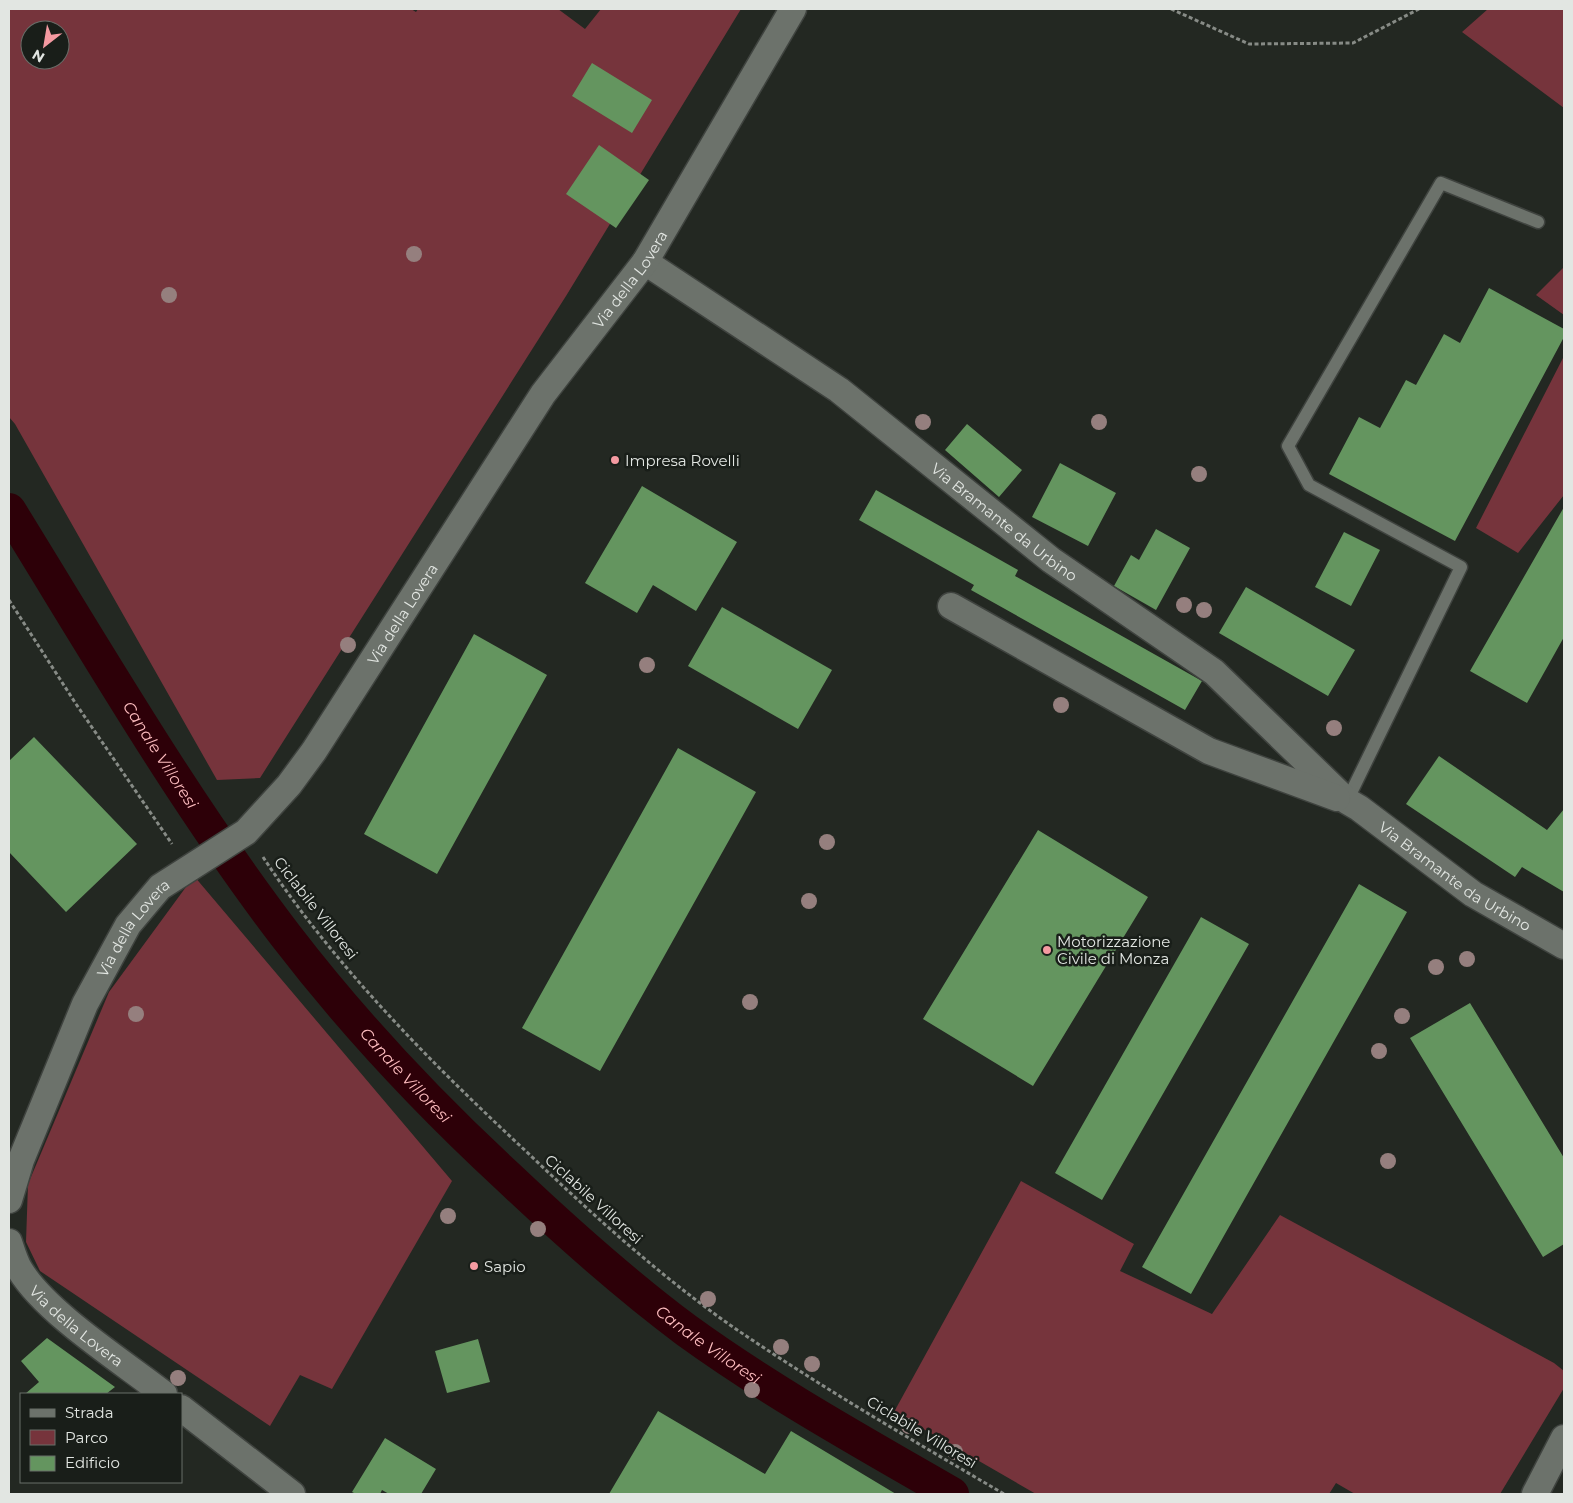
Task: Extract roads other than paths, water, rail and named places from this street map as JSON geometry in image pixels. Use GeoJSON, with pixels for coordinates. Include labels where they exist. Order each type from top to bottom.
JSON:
{"type":"FeatureCollection","features":[{"type":"Feature","properties":{"kind":"street","name":"Via della Lovera"},"geometry":{"type":"LineString","coordinates":[[9,1200],[21,1160],[85,1004],[128,925],[160,887],[246,832],[289,786],[314,751],[543,394],[645,262],[793,9]]}},
{"type":"Feature","properties":{"kind":"street","name":"Via Bramante da Urbino"},"geometry":{"type":"LineString","coordinates":[[645,262],[839,390],[1050,560],[1214,672],[1347,801]]}},
{"type":"Feature","properties":{"kind":"street","name":"Via Bramante da Urbino"},"geometry":{"type":"LineString","coordinates":[[951,606],[1209,750],[1347,801],[1473,894],[1564,946]]}},
{"type":"Feature","properties":{"kind":"street","name":"Via della Lovera"},"geometry":{"type":"LineString","coordinates":[[9,1242],[19,1269],[36,1291],[70,1322],[163,1393]]}},
{"type":"Feature","properties":{"kind":"street"},"geometry":{"type":"LineString","coordinates":[[182,1409],[292,1494]]}},
{"type":"Feature","properties":{"kind":"street"},"geometry":{"type":"LineString","coordinates":[[1535,1494],[1564,1438]]}},
{"type":"Feature","properties":{"kind":"lane"},"geometry":{"type":"LineString","coordinates":[[1347,801],[1461,567],[1309,485],[1288,446],[1441,183],[1538,222]]}},
{"type":"Feature","properties":{"kind":"waterway","name":"Canale Villoresi"},"geometry":{"type":"LineString","coordinates":[[9,510],[142,726],[248,885],[311,968],[419,1090],[477,1148],[572,1236],[639,1294],[686,1330],[783,1395],[952,1494]]}},
{"type":"Feature","properties":{"kind":"place","name":"Impresa Rovelli"},"geometry":{"type":"Point","coordinates":[615,460]}},
{"type":"Feature","properties":{"kind":"place","name":"Motorizzazione Civile di Monza"},"geometry":{"type":"Point","coordinates":[1047,950]}},
{"type":"Feature","properties":{"kind":"place","name":"Sapio"},"geometry":{"type":"Point","coordinates":[474,1266]}}]}
